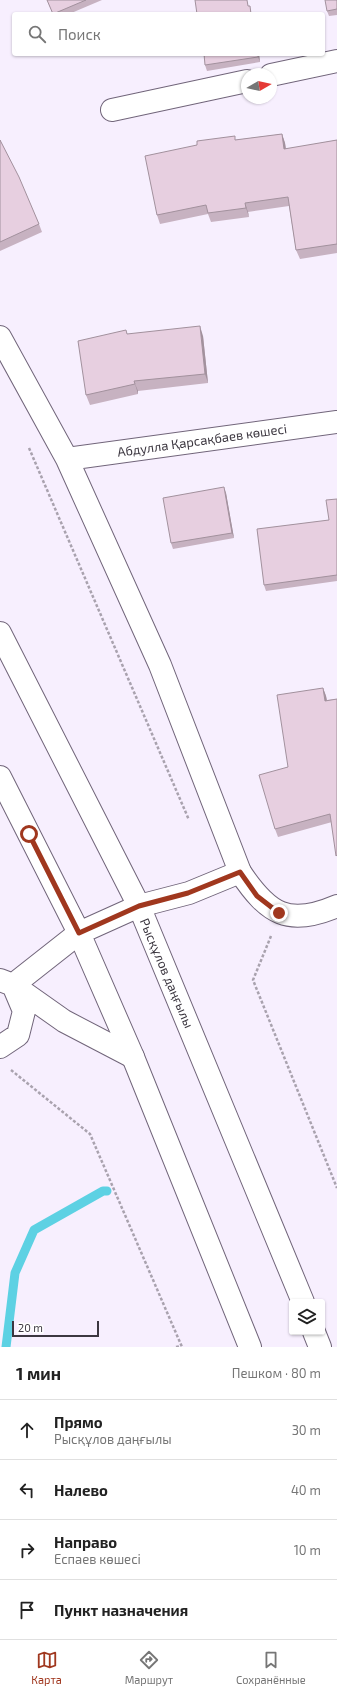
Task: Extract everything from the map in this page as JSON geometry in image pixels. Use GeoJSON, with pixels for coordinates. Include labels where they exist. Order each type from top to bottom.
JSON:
{"type":"FeatureCollection","features":[{"type":"Feature","properties":{"kind":"street"},"geometry":{"type":"LineString","coordinates":[[277,74],[337,61]]}},
{"type":"Feature","properties":{"kind":"street"},"geometry":{"type":"LineString","coordinates":[[112,110],[241,82]]}},
{"type":"Feature","properties":{"kind":"street"},"geometry":{"type":"LineString","coordinates":[[0,337],[67,459],[160,665],[240,872],[257,896],[279,913],[300,917],[337,906]]}},
{"type":"Feature","properties":{"kind":"street","name":"Абдулла Қарсақбаев көшесі"},"geometry":{"type":"LineString","coordinates":[[67,459],[337,422]]}},
{"type":"Feature","properties":{"kind":"street","name":"Рысқұлов даңғылы"},"geometry":{"type":"LineString","coordinates":[[0,633],[139,906],[302,1299]]}},
{"type":"Feature","properties":{"kind":"street"},"geometry":{"type":"LineString","coordinates":[[0,777],[79,933],[133,1057],[250,1347]]}},
{"type":"Feature","properties":{"kind":"street"},"geometry":{"type":"LineString","coordinates":[[7,982],[79,933],[139,906],[188,893],[240,872]]}},
{"type":"Feature","properties":{"kind":"street"},"geometry":{"type":"LineString","coordinates":[[7,982],[64,1021],[133,1057]]}},
{"type":"Feature","properties":{"kind":"street"},"geometry":{"type":"LineString","coordinates":[[3,1056],[18,1035],[24,1011],[7,982]]}},
{"type":"Feature","properties":{"kind":"street"},"geometry":{"type":"LineString","coordinates":[[315,1335],[320,1347]]}},
{"type":"Feature","properties":{"kind":"path"},"geometry":{"type":"LineString","coordinates":[[28,446],[192,826]]}},
{"type":"Feature","properties":{"kind":"path"},"geometry":{"type":"LineString","coordinates":[[279,913],[254,980],[337,1188]]}},
{"type":"Feature","properties":{"kind":"path"},"geometry":{"type":"LineString","coordinates":[[264,933],[270,938]]}},
{"type":"Feature","properties":{"kind":"path"},"geometry":{"type":"LineString","coordinates":[[3,1056],[90,1134],[182,1346],[176,1347]]}},
{"type":"Feature","properties":{"kind":"building"},"geometry":{"type":"Polygon","coordinates":[[[47,0],[86,0],[58,12],[52,12],[47,0]]]}},
{"type":"Feature","properties":{"kind":"building"},"geometry":{"type":"Polygon","coordinates":[[[195,0],[247,0],[251,12],[197,12],[195,0]]]}},
{"type":"Feature","properties":{"kind":"building"},"geometry":{"type":"Polygon","coordinates":[[[325,0],[337,0],[337,9],[327,11],[325,0]]]}},
{"type":"Feature","properties":{"kind":"building"},"geometry":{"type":"Polygon","coordinates":[[[204,56],[258,56],[258,57],[205,65],[204,56]]]}},
{"type":"Feature","properties":{"kind":"building"},"geometry":{"type":"Polygon","coordinates":[[[282,134],[284,149],[337,140],[337,244],[296,250],[288,197],[245,203],[246,208],[208,213],[206,205],[157,215],[145,156],[197,145],[197,141],[235,136],[235,140],[282,134]]]}},
{"type":"Feature","properties":{"kind":"building"},"geometry":{"type":"Polygon","coordinates":[[[0,140],[19,177],[39,224],[0,242],[0,140]]]}},
{"type":"Feature","properties":{"kind":"building"},"geometry":{"type":"Polygon","coordinates":[[[200,326],[205,374],[134,381],[135,384],[86,395],[78,341],[126,330],[127,334],[200,326]]]}},
{"type":"Feature","properties":{"kind":"building"},"geometry":{"type":"Polygon","coordinates":[[[224,487],[232,533],[171,543],[163,498],[224,487]]]}},
{"type":"Feature","properties":{"kind":"building"},"geometry":{"type":"Polygon","coordinates":[[[337,499],[337,575],[264,585],[257,529],[329,520],[326,500],[337,499]]]}},
{"type":"Feature","properties":{"kind":"building"},"geometry":{"type":"Polygon","coordinates":[[[323,688],[325,701],[337,699],[336,856],[330,814],[275,829],[259,775],[288,767],[277,695],[323,688]]]}},
{"type":"Feature","properties":{"kind":"waterway"},"geometry":{"type":"LineString","coordinates":[[6,1347],[15,1273],[34,1230],[103,1191],[107,1191]]}},
{"type":"Feature","properties":{"kind":"route"},"geometry":{"type":"LineString","coordinates":[[29,834],[79,933],[139,906],[188,893],[240,872],[257,896],[279,913]]}}]}
